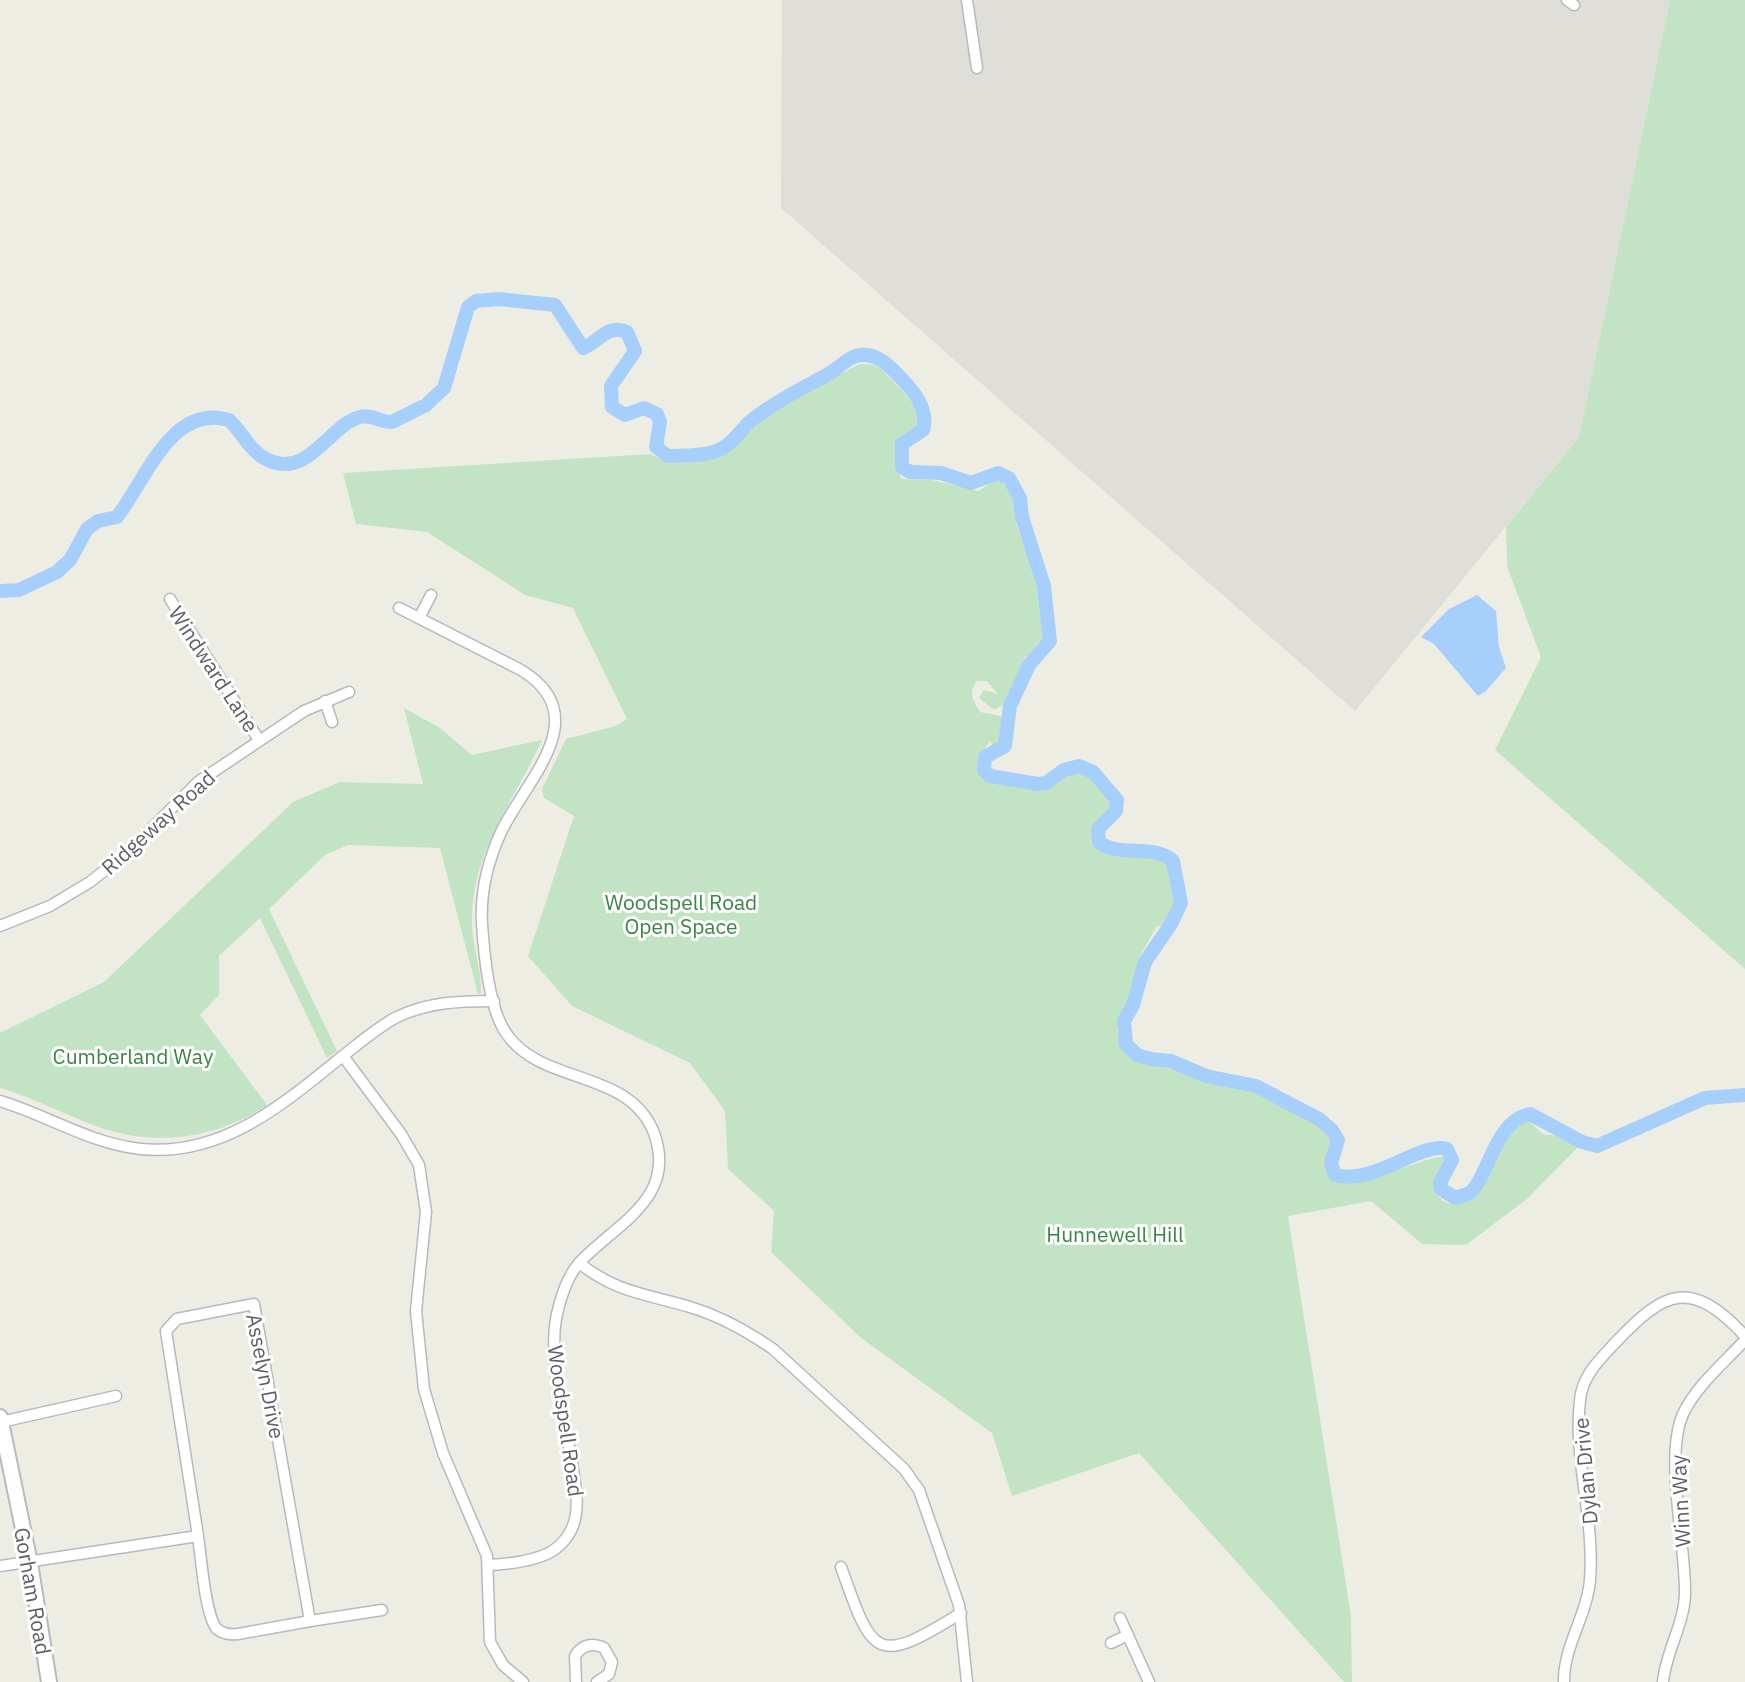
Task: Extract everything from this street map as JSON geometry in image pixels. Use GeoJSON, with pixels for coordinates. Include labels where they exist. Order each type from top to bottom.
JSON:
{"type":"FeatureCollection","features":[{"type":"Feature","properties":{"kind":"main road","name":"Gorham Road"},"geometry":{"type":"LineString","coordinates":[[1,1419],[30,1563],[49,1682]]}},
{"type":"Feature","properties":{"kind":"street"},"geometry":{"type":"LineString","coordinates":[[967,0],[977,68]]}},
{"type":"Feature","properties":{"kind":"street"},"geometry":{"type":"LineString","coordinates":[[419,618],[431,595]]}},
{"type":"Feature","properties":{"kind":"street","name":"Windward Lane"},"geometry":{"type":"LineString","coordinates":[[170,598],[259,740]]}},
{"type":"Feature","properties":{"kind":"street","name":"Woodspell Road"},"geometry":{"type":"LineString","coordinates":[[399,608],[532,677],[546,692],[554,709],[553,740],[503,829],[485,879],[481,921],[494,1001],[502,1027],[517,1045],[535,1058],[620,1093],[641,1110],[656,1139],[659,1170],[653,1191],[631,1217],[579,1263],[563,1293],[554,1340],[577,1497],[576,1518],[568,1536],[549,1553],[527,1560],[489,1565]]}},
{"type":"Feature","properties":{"kind":"street","name":"Ridgeway Road"},"geometry":{"type":"LineString","coordinates":[[0,926],[50,906],[103,873],[128,852],[198,782],[259,740],[325,701],[349,692]]}},
{"type":"Feature","properties":{"kind":"street"},"geometry":{"type":"LineString","coordinates":[[325,701],[332,722]]}},
{"type":"Feature","properties":{"kind":"street"},"geometry":{"type":"LineString","coordinates":[[0,1101],[115,1145],[144,1149],[180,1148],[223,1138],[258,1121],[394,1019],[418,1009],[444,1003],[494,1001]]}},
{"type":"Feature","properties":{"kind":"street"},"geometry":{"type":"LineString","coordinates":[[344,1056],[401,1134],[419,1165],[426,1212],[416,1311],[424,1389],[443,1453],[481,1538],[489,1565],[490,1642],[503,1665],[523,1682]]}},
{"type":"Feature","properties":{"kind":"street"},"geometry":{"type":"LineString","coordinates":[[579,1263],[617,1288],[700,1310],[754,1336],[773,1349],[904,1469],[919,1490],[961,1613],[967,1682]]}},
{"type":"Feature","properties":{"kind":"street","name":"Dylan Drive"},"geometry":{"type":"LineString","coordinates":[[1564,1682],[1565,1664],[1587,1600],[1590,1578],[1590,1524],[1579,1408],[1587,1377],[1597,1362],[1640,1316],[1666,1300],[1701,1300],[1720,1310],[1745,1338]]}},
{"type":"Feature","properties":{"kind":"street","name":"Asselyn Drive"},"geometry":{"type":"LineString","coordinates":[[310,1621],[254,1304],[182,1317],[173,1321],[166,1331],[211,1615],[217,1628],[229,1635],[382,1610]]}},
{"type":"Feature","properties":{"kind":"street","name":"Winn Way"},"geometry":{"type":"LineString","coordinates":[[1663,1682],[1668,1652],[1684,1605],[1677,1459],[1681,1420],[1698,1391],[1745,1338]]}},
{"type":"Feature","properties":{"kind":"street"},"geometry":{"type":"LineString","coordinates":[[1,1419],[116,1396]]}},
{"type":"Feature","properties":{"kind":"street"},"geometry":{"type":"LineString","coordinates":[[0,1566],[198,1536]]}},
{"type":"Feature","properties":{"kind":"street"},"geometry":{"type":"LineString","coordinates":[[841,1567],[864,1628],[883,1645],[909,1644],[961,1613]]}},
{"type":"Feature","properties":{"kind":"street"},"geometry":{"type":"LineString","coordinates":[[1120,1618],[1149,1682]]}},
{"type":"Feature","properties":{"kind":"street"},"geometry":{"type":"LineString","coordinates":[[1111,1643],[1128,1635]]}},
{"type":"Feature","properties":{"kind":"street"},"geometry":{"type":"LineString","coordinates":[[576,1682],[575,1656],[583,1647],[595,1645],[607,1650],[612,1662],[609,1674],[597,1682]]}},
{"type":"Feature","properties":{"kind":"shaded area"},"geometry":{"type":"Polygon","coordinates":[[[782,0],[1670,0],[1579,437],[1355,711],[781,208],[782,0]]]}},
{"type":"Feature","properties":{"kind":"green space"},"geometry":{"type":"Polygon","coordinates":[[[1670,0],[1745,0],[1745,969],[1495,750],[1541,657],[1507,566],[1506,527],[1579,437],[1670,0]]]}},
{"type":"Feature","properties":{"kind":"green space","name":"Hunnewell Hill"},"geometry":{"type":"Polygon","coordinates":[[[860,364],[876,366],[882,370],[908,398],[921,418],[917,430],[900,441],[898,457],[901,479],[932,480],[979,491],[994,480],[1000,480],[1015,496],[1016,524],[1042,592],[1048,628],[1043,646],[1043,642],[1039,642],[1030,656],[1025,657],[1007,703],[994,710],[979,698],[984,690],[998,694],[987,681],[977,681],[974,685],[973,696],[980,712],[1001,716],[1007,734],[1005,740],[994,748],[990,741],[982,754],[982,768],[1013,787],[1031,789],[1049,785],[1073,770],[1090,774],[1095,779],[1095,786],[1112,799],[1096,829],[1100,841],[1117,850],[1171,863],[1176,888],[1176,913],[1171,913],[1166,925],[1157,926],[1140,956],[1131,995],[1120,1014],[1117,1031],[1125,1052],[1136,1059],[1271,1097],[1334,1135],[1328,1156],[1332,1171],[1343,1178],[1377,1176],[1443,1157],[1448,1161],[1435,1177],[1435,1193],[1443,1201],[1453,1205],[1467,1199],[1477,1190],[1485,1180],[1503,1143],[1521,1122],[1528,1120],[1543,1134],[1571,1139],[1578,1147],[1527,1199],[1466,1245],[1422,1244],[1371,1201],[1288,1216],[1351,1616],[1352,1682],[1344,1682],[1139,1453],[1012,1496],[992,1433],[860,1337],[771,1252],[774,1211],[728,1169],[725,1111],[690,1063],[572,1006],[528,956],[574,816],[544,798],[542,789],[566,739],[616,726],[627,719],[573,608],[525,595],[427,532],[356,524],[343,473],[650,454],[664,461],[704,458],[725,452],[786,401],[860,364]]]}},
{"type":"Feature","properties":{"kind":"green space","name":"Cumberland Way"},"geometry":{"type":"Polygon","coordinates":[[[404,708],[440,728],[472,755],[542,740],[487,847],[474,893],[473,937],[481,993],[478,994],[440,848],[348,845],[325,855],[269,909],[337,1051],[327,1058],[260,918],[219,956],[219,995],[200,1015],[267,1105],[208,1132],[166,1138],[144,1137],[101,1128],[0,1088],[0,1033],[104,982],[293,802],[340,782],[423,784],[404,708]]]}},
{"type":"Feature","properties":{"kind":"water"},"geometry":{"type":"Polygon","coordinates":[[[1477,595],[1496,611],[1499,647],[1506,668],[1486,691],[1478,696],[1434,644],[1421,637],[1449,609],[1477,595]]]}},
{"type":"Feature","properties":{"kind":"waterway"},"geometry":{"type":"LineString","coordinates":[[0,591],[19,590],[57,572],[70,560],[87,529],[98,521],[117,517],[162,448],[176,433],[191,423],[209,418],[229,420],[260,456],[281,464],[294,463],[306,457],[338,430],[360,417],[392,422],[426,405],[444,388],[468,307],[476,301],[499,299],[555,305],[583,348],[614,330],[627,332],[635,351],[611,386],[612,407],[625,415],[644,408],[657,414],[660,422],[656,447],[668,456],[701,454],[721,449],[752,420],[787,396],[829,374],[851,358],[868,355],[884,362],[897,374],[922,407],[923,430],[902,444],[902,467],[910,472],[941,473],[971,483],[998,473],[1009,478],[1020,498],[1022,517],[1044,586],[1050,641],[1029,665],[1010,706],[1005,746],[985,757],[984,770],[990,776],[1038,784],[1046,783],[1064,770],[1079,766],[1093,772],[1117,800],[1116,811],[1098,829],[1099,842],[1116,849],[1156,853],[1173,861],[1181,903],[1171,924],[1145,962],[1133,1005],[1124,1021],[1126,1044],[1137,1055],[1171,1061],[1206,1076],[1256,1086],[1319,1119],[1332,1130],[1338,1140],[1331,1163],[1335,1175],[1350,1177],[1365,1174],[1424,1151],[1447,1149],[1452,1160],[1440,1183],[1441,1189],[1455,1198],[1470,1193],[1503,1133],[1519,1118],[1530,1114],[1582,1142],[1597,1146],[1705,1098],[1745,1095]]}},
{"type":"Feature","properties":{"kind":"park label","name":"Woodspell Road Open Space"},"geometry":{"type":"Point","coordinates":[681,914]}}]}
